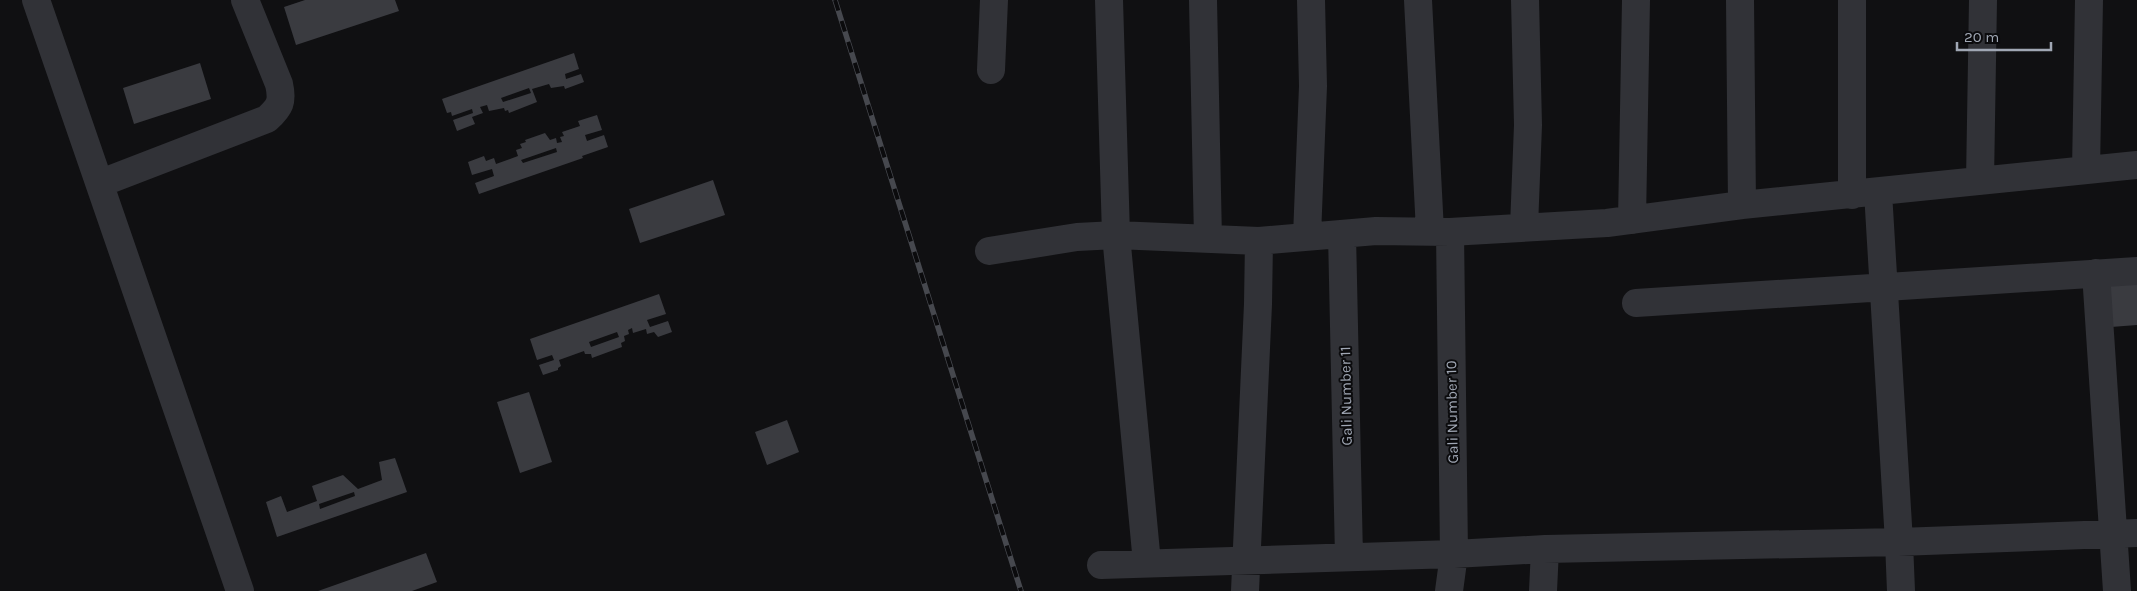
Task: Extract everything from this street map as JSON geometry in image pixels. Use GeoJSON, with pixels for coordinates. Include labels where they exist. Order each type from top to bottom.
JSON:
{"type":"FeatureCollection","features":[{"type":"Feature","properties":{"kind":"street"},"geometry":{"type":"LineString","coordinates":[[36,0],[101,183],[240,591]]}},
{"type":"Feature","properties":{"kind":"street"},"geometry":{"type":"LineString","coordinates":[[101,183],[267,119],[277,110],[282,97],[279,84],[245,0]]}},
{"type":"Feature","properties":{"kind":"street"},"geometry":{"type":"LineString","coordinates":[[991,70],[994,0]]}},
{"type":"Feature","properties":{"kind":"street"},"geometry":{"type":"LineString","coordinates":[[1108,0],[1116,235],[1147,563]]}},
{"type":"Feature","properties":{"kind":"street"},"geometry":{"type":"LineString","coordinates":[[1203,0],[1208,239]]}},
{"type":"Feature","properties":{"kind":"street"},"geometry":{"type":"LineString","coordinates":[[1307,236],[1313,86],[1311,0]]}},
{"type":"Feature","properties":{"kind":"street","name":"Gali Number 10"},"geometry":{"type":"LineString","coordinates":[[1418,0],[1440,232],[1454,554],[1449,591]]}},
{"type":"Feature","properties":{"kind":"street"},"geometry":{"type":"LineString","coordinates":[[1524,227],[1528,125],[1525,0]]}},
{"type":"Feature","properties":{"kind":"street"},"geometry":{"type":"LineString","coordinates":[[1632,220],[1636,0]]}},
{"type":"Feature","properties":{"kind":"street"},"geometry":{"type":"LineString","coordinates":[[1740,0],[1742,205]]}},
{"type":"Feature","properties":{"kind":"street"},"geometry":{"type":"LineString","coordinates":[[1852,0],[1865,193],[1883,287],[1901,591]]}},
{"type":"Feature","properties":{"kind":"street"},"geometry":{"type":"LineString","coordinates":[[1980,181],[1983,0]]}},
{"type":"Feature","properties":{"kind":"street"},"geometry":{"type":"LineString","coordinates":[[2086,170],[2089,0]]}},
{"type":"Feature","properties":{"kind":"street"},"geometry":{"type":"LineString","coordinates":[[989,251],[1077,237],[1116,235],[1259,241],[1376,231],[1440,232],[1632,220],[1742,205],[2137,165]]}},
{"type":"Feature","properties":{"kind":"street","name":"Gali Number 11"},"geometry":{"type":"LineString","coordinates":[[1342,234],[1349,557]]}},
{"type":"Feature","properties":{"kind":"street"},"geometry":{"type":"LineString","coordinates":[[1245,591],[1248,560],[1259,241]]}},
{"type":"Feature","properties":{"kind":"street"},"geometry":{"type":"LineString","coordinates":[[1636,303],[2137,271]]}},
{"type":"Feature","properties":{"kind":"street"},"geometry":{"type":"LineString","coordinates":[[2096,273],[2126,534],[2117,591]]}},
{"type":"Feature","properties":{"kind":"street"},"geometry":{"type":"LineString","coordinates":[[1101,565],[1454,554],[1545,549],[1899,542],[2126,534]]}},
{"type":"Feature","properties":{"kind":"street"},"geometry":{"type":"LineString","coordinates":[[1544,591],[1545,549]]}},
{"type":"Feature","properties":{"kind":"building"},"geometry":{"type":"Polygon","coordinates":[[[305,0],[395,0],[399,11],[296,45],[284,7],[305,0]]]}},
{"type":"Feature","properties":{"kind":"building"},"geometry":{"type":"Polygon","coordinates":[[[574,53],[579,69],[565,74],[566,79],[581,74],[584,82],[565,89],[564,86],[551,88],[549,84],[532,89],[537,102],[509,113],[504,108],[489,111],[487,105],[480,107],[483,113],[472,117],[475,124],[457,131],[453,120],[473,113],[472,109],[452,116],[451,112],[447,113],[442,99],[574,53]],[[529,88],[501,98],[503,102],[531,93],[529,88]]]}},
{"type":"Feature","properties":{"kind":"building"},"geometry":{"type":"Polygon","coordinates":[[[200,63],[211,99],[134,124],[123,88],[200,63]]]}},
{"type":"Feature","properties":{"kind":"building"},"geometry":{"type":"Polygon","coordinates":[[[597,115],[602,130],[585,135],[587,141],[604,135],[608,147],[582,156],[583,158],[479,194],[475,183],[494,176],[492,169],[472,175],[468,162],[484,156],[486,161],[494,158],[496,164],[518,156],[516,150],[522,148],[520,144],[526,142],[525,140],[545,133],[550,140],[556,138],[557,143],[562,142],[560,137],[564,136],[562,132],[580,126],[578,121],[597,115]],[[556,148],[521,160],[523,163],[557,152],[556,148]]]}},
{"type":"Feature","properties":{"kind":"building"},"geometry":{"type":"Polygon","coordinates":[[[713,180],[725,215],[640,243],[629,209],[713,180]]]}},
{"type":"Feature","properties":{"kind":"building"},"geometry":{"type":"Polygon","coordinates":[[[2137,277],[2137,325],[2111,327],[2108,279],[2137,277]]]}},
{"type":"Feature","properties":{"kind":"building"},"geometry":{"type":"Polygon","coordinates":[[[659,294],[666,314],[647,320],[650,327],[668,321],[672,332],[658,337],[654,332],[647,334],[646,329],[633,333],[632,328],[628,330],[629,334],[624,336],[625,341],[621,343],[622,347],[592,358],[591,354],[585,354],[584,351],[559,360],[561,366],[558,370],[543,375],[539,365],[554,360],[552,355],[537,360],[530,339],[659,294]],[[617,332],[589,342],[591,347],[619,337],[617,332]]]}},
{"type":"Feature","properties":{"kind":"building"},"geometry":{"type":"Polygon","coordinates":[[[529,392],[552,462],[520,473],[497,402],[529,392]]]}},
{"type":"Feature","properties":{"kind":"building"},"geometry":{"type":"Polygon","coordinates":[[[787,420],[799,452],[767,465],[755,432],[787,420]]]}},
{"type":"Feature","properties":{"kind":"building"},"geometry":{"type":"Polygon","coordinates":[[[395,458],[407,492],[277,537],[266,502],[281,496],[287,512],[317,501],[312,486],[343,475],[358,489],[382,480],[379,462],[395,458]],[[354,492],[319,504],[320,509],[355,496],[354,492]]]}},
{"type":"Feature","properties":{"kind":"building"},"geometry":{"type":"Polygon","coordinates":[[[426,553],[437,582],[412,591],[318,591],[426,553]]]}},
{"type":"Feature","properties":{"kind":"railway"},"geometry":{"type":"LineString","coordinates":[[835,0],[1021,591]]}}]}
